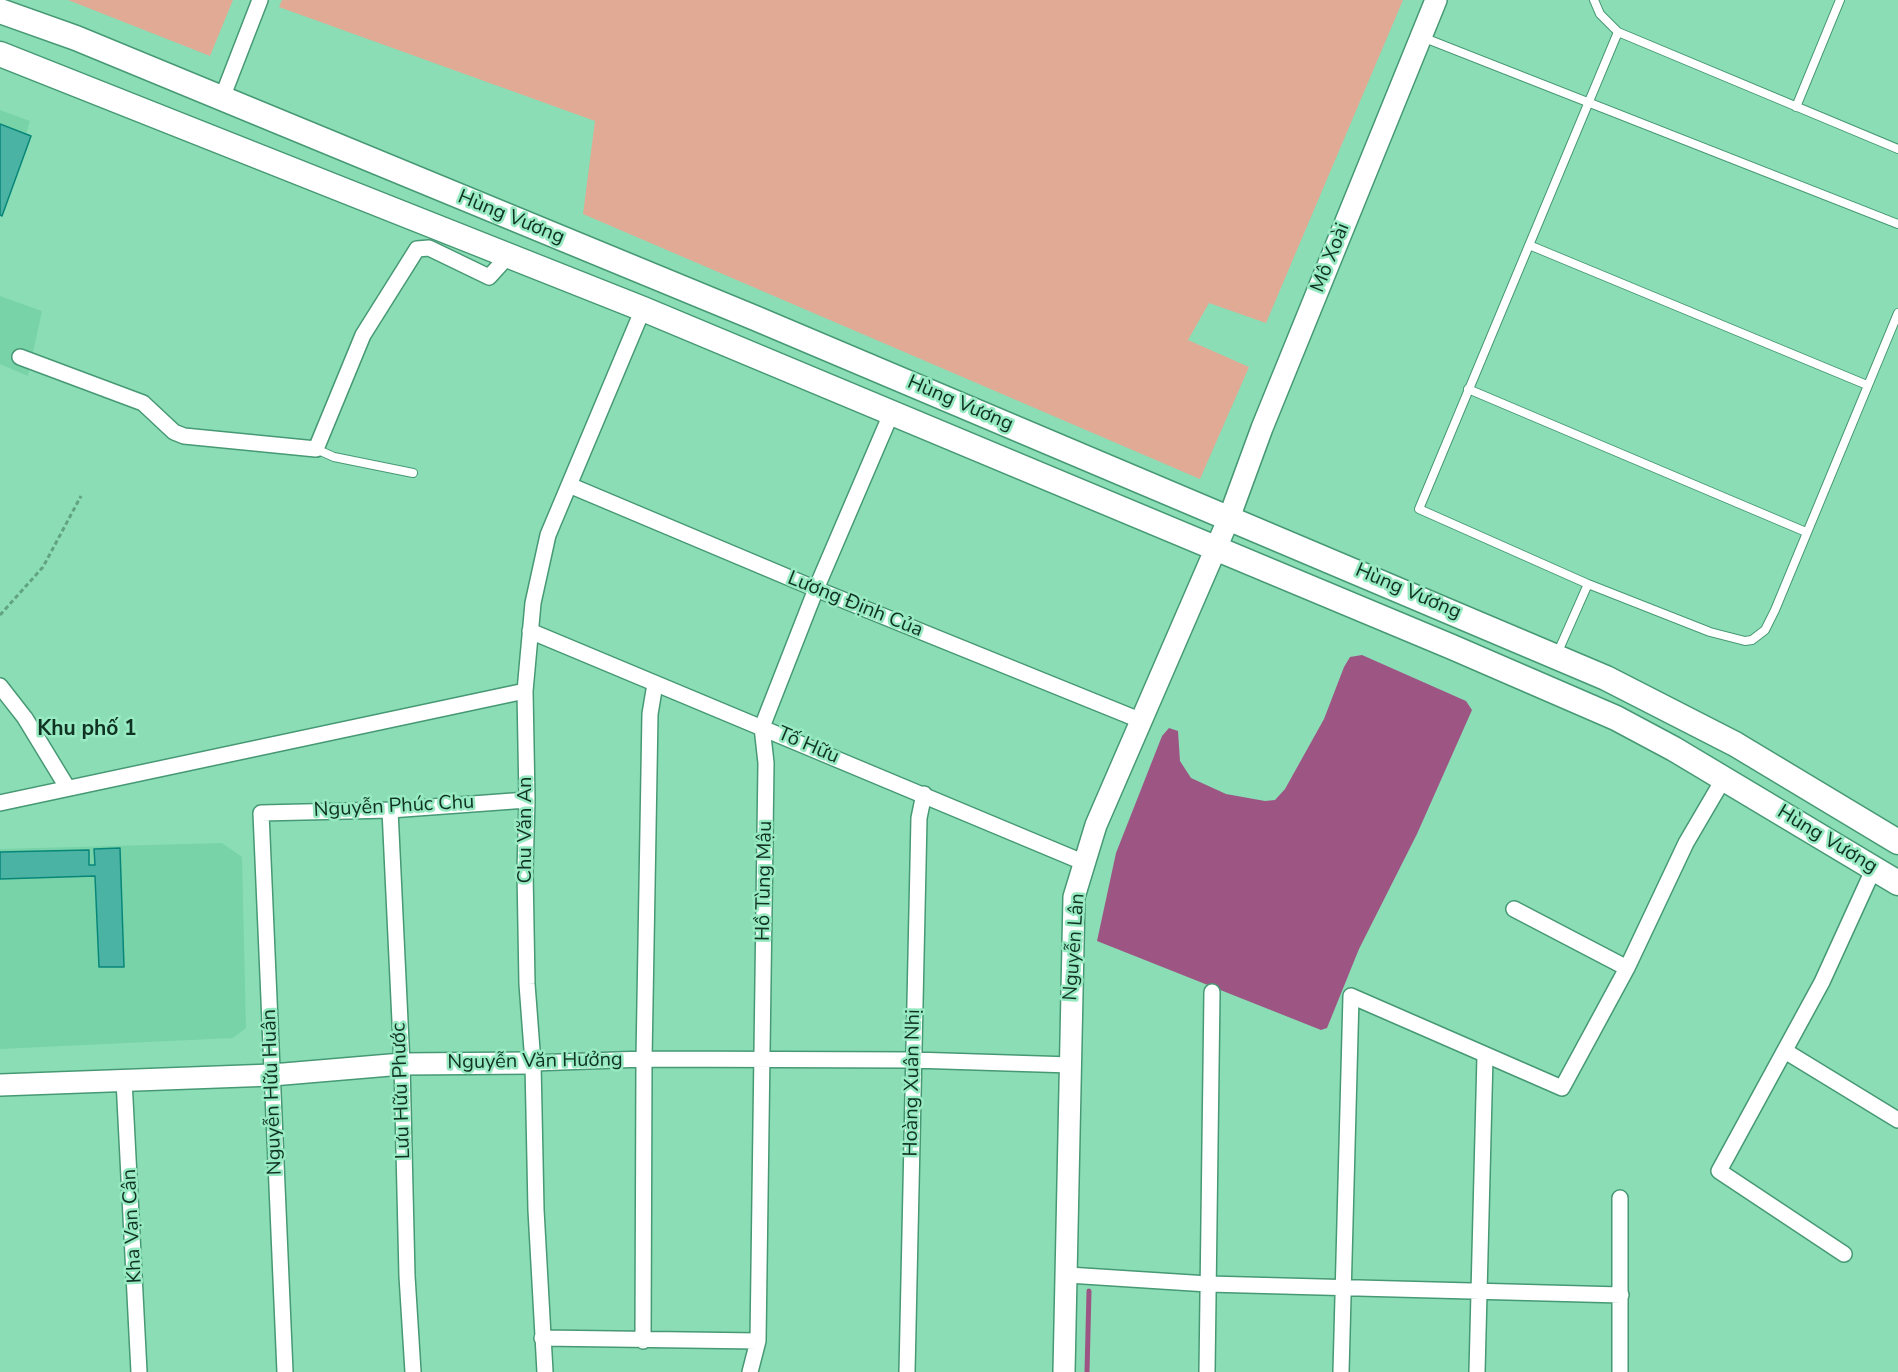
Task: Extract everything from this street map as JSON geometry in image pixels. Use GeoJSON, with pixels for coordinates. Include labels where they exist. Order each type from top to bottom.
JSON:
{"type":"FeatureCollection","features":[{"type":"Feature","properties":{"kind":"main road","name":"Hùng Vương"},"geometry":{"type":"LineString","coordinates":[[0,11],[76,38],[755,318],[1556,656],[1706,728],[1898,842]]}},
{"type":"Feature","properties":{"kind":"main road","name":"Hùng Vương"},"geometry":{"type":"LineString","coordinates":[[0,54],[510,254],[1216,548],[1616,718],[1724,777],[1898,883]]}},
{"type":"Feature","properties":{"kind":"main road"},"geometry":{"type":"LineString","coordinates":[[208,135],[222,98]]}},
{"type":"Feature","properties":{"kind":"street"},"geometry":{"type":"LineString","coordinates":[[222,98],[260,0]]}},
{"type":"Feature","properties":{"kind":"street","name":"Mô Xoài"},"geometry":{"type":"LineString","coordinates":[[1216,548],[1262,428],[1436,0]]}},
{"type":"Feature","properties":{"kind":"street"},"geometry":{"type":"LineString","coordinates":[[20,357],[142,403],[174,432],[184,436],[316,449],[363,335],[417,249],[429,248],[489,277],[510,254]]}},
{"type":"Feature","properties":{"kind":"street","name":"Chu Văn An"},"geometry":{"type":"LineString","coordinates":[[545,1372],[533,1062],[527,984],[525,690],[530,631],[542,555],[643,309]]}},
{"type":"Feature","properties":{"kind":"street","name":"Hồ Tùng Mậu"},"geometry":{"type":"LineString","coordinates":[[750,1372],[758,1341],[766,764],[762,727],[816,590],[891,414]]}},
{"type":"Feature","properties":{"kind":"street","name":"Lương Định Của"},"geometry":{"type":"LineString","coordinates":[[569,485],[816,590],[1142,721]]}},
{"type":"Feature","properties":{"kind":"street","name":"Nguyễn Lân"},"geometry":{"type":"LineString","coordinates":[[1064,1372],[1068,1275],[1074,897],[1096,825],[1216,548]]}},
{"type":"Feature","properties":{"kind":"street","name":"Tố Hữu"},"geometry":{"type":"LineString","coordinates":[[530,631],[1085,863]]}},
{"type":"Feature","properties":{"kind":"street"},"geometry":{"type":"LineString","coordinates":[[644,1341],[644,1059],[650,714],[655,684]]}},
{"type":"Feature","properties":{"kind":"street"},"geometry":{"type":"LineString","coordinates":[[0,686],[25,718],[67,787]]}},
{"type":"Feature","properties":{"kind":"street"},"geometry":{"type":"LineString","coordinates":[[0,803],[67,787],[266,748],[525,690]]}},
{"type":"Feature","properties":{"kind":"street"},"geometry":{"type":"LineString","coordinates":[[1341,1372],[1351,996],[1562,1088],[1627,968],[1686,843],[1724,777]]}},
{"type":"Feature","properties":{"kind":"street","name":"Hoàng Xuân Nhị"},"geometry":{"type":"LineString","coordinates":[[907,1372],[920,818],[924,794]]}},
{"type":"Feature","properties":{"kind":"street","name":"Nguyễn Phúc Chu"},"geometry":{"type":"LineString","coordinates":[[261,813],[390,810],[527,800]]}},
{"type":"Feature","properties":{"kind":"street","name":"Lưu Hữu Phước"},"geometry":{"type":"LineString","coordinates":[[390,810],[402,1064],[407,1276],[413,1372]]}},
{"type":"Feature","properties":{"kind":"street","name":"Nguyễn Hữu Huân"},"geometry":{"type":"LineString","coordinates":[[261,813],[285,1372]]}},
{"type":"Feature","properties":{"kind":"street"},"geometry":{"type":"LineString","coordinates":[[1844,1254],[1719,1171],[1822,982],[1874,868]]}},
{"type":"Feature","properties":{"kind":"street"},"geometry":{"type":"LineString","coordinates":[[1514,909],[1627,968]]}},
{"type":"Feature","properties":{"kind":"street"},"geometry":{"type":"LineString","coordinates":[[1207,1372],[1212,992]]}},
{"type":"Feature","properties":{"kind":"street"},"geometry":{"type":"LineString","coordinates":[[1785,1051],[1898,1120]]}},
{"type":"Feature","properties":{"kind":"street"},"geometry":{"type":"LineString","coordinates":[[1477,1372],[1485,1056]]}},
{"type":"Feature","properties":{"kind":"street","name":"Nguyễn Văn Hưởng"},"geometry":{"type":"LineString","coordinates":[[0,1085],[272,1075],[402,1064],[644,1059],[913,1060],[1071,1065]]}},
{"type":"Feature","properties":{"kind":"street","name":"Kha Vạn Cân"},"geometry":{"type":"LineString","coordinates":[[124,1080],[139,1372]]}},
{"type":"Feature","properties":{"kind":"street"},"geometry":{"type":"LineString","coordinates":[[1620,1198],[1620,1372]]}},
{"type":"Feature","properties":{"kind":"street"},"geometry":{"type":"LineString","coordinates":[[1068,1275],[1208,1284],[1621,1295]]}},
{"type":"Feature","properties":{"kind":"street"},"geometry":{"type":"LineString","coordinates":[[542,1338],[758,1341]]}},
{"type":"Feature","properties":{"kind":"lane"},"geometry":{"type":"LineString","coordinates":[[1594,0],[1600,14],[1618,32],[1898,149]]}},
{"type":"Feature","properties":{"kind":"lane"},"geometry":{"type":"LineString","coordinates":[[1797,107],[1840,0]]}},
{"type":"Feature","properties":{"kind":"lane"},"geometry":{"type":"LineString","coordinates":[[1618,32],[1591,102],[1419,509],[1588,584],[1710,632],[1745,641],[1752,640],[1769,622],[1898,313]]}},
{"type":"Feature","properties":{"kind":"lane"},"geometry":{"type":"LineString","coordinates":[[1420,37],[1898,224]]}},
{"type":"Feature","properties":{"kind":"lane"},"geometry":{"type":"LineString","coordinates":[[1529,245],[1867,385]]}},
{"type":"Feature","properties":{"kind":"lane"},"geometry":{"type":"LineString","coordinates":[[1468,389],[1806,532]]}},
{"type":"Feature","properties":{"kind":"lane"},"geometry":{"type":"LineString","coordinates":[[316,449],[334,457],[413,473]]}},
{"type":"Feature","properties":{"kind":"lane"},"geometry":{"type":"LineString","coordinates":[[1556,656],[1588,584]]}},
{"type":"Feature","properties":{"kind":"path"},"geometry":{"type":"LineString","coordinates":[[0,615],[43,567],[81,496]]}},
{"type":"Feature","properties":{"kind":"shaded area"},"geometry":{"type":"Polygon","coordinates":[[[68,0],[233,0],[210,56],[68,0]]]}},
{"type":"Feature","properties":{"kind":"shaded area"},"geometry":{"type":"Polygon","coordinates":[[[282,0],[1403,0],[1266,323],[1209,303],[1188,340],[1249,367],[1200,479],[583,214],[595,121],[279,7],[282,0]]]}},
{"type":"Feature","properties":{"kind":"shaded area"},"geometry":{"type":"Polygon","coordinates":[[[0,110],[30,121],[0,217],[0,110]]]}},
{"type":"Feature","properties":{"kind":"shaded area"},"geometry":{"type":"Polygon","coordinates":[[[0,296],[42,311],[28,376],[0,364],[0,296]]]}},
{"type":"Feature","properties":{"kind":"shaded area"},"geometry":{"type":"Polygon","coordinates":[[[1362,655],[1466,701],[1472,710],[1417,834],[1359,949],[1327,1028],[1321,1030],[1097,941],[1116,853],[1162,736],[1169,728],[1178,731],[1180,761],[1191,778],[1226,794],[1265,801],[1275,800],[1285,789],[1324,719],[1350,657],[1362,655]]]}},
{"type":"Feature","properties":{"kind":"shaded area"},"geometry":{"type":"Polygon","coordinates":[[[222,843],[242,857],[246,1028],[233,1038],[0,1049],[0,849],[222,843]]]}},
{"type":"Feature","properties":{"kind":"building"},"geometry":{"type":"Polygon","coordinates":[[[0,124],[31,136],[2,216],[0,215],[0,124]]]}},
{"type":"Feature","properties":{"kind":"building"},"geometry":{"type":"Polygon","coordinates":[[[120,848],[124,967],[99,967],[95,876],[0,879],[0,852],[89,850],[89,865],[95,865],[94,849],[120,848]]]}},
{"type":"Feature","properties":{"kind":"waterway"},"geometry":{"type":"LineString","coordinates":[[1087,1372],[1089,1291]]}},
{"type":"Feature","properties":{"kind":"district","name":"Khu phố 1"},"geometry":{"type":"Point","coordinates":[87,730]}}]}
